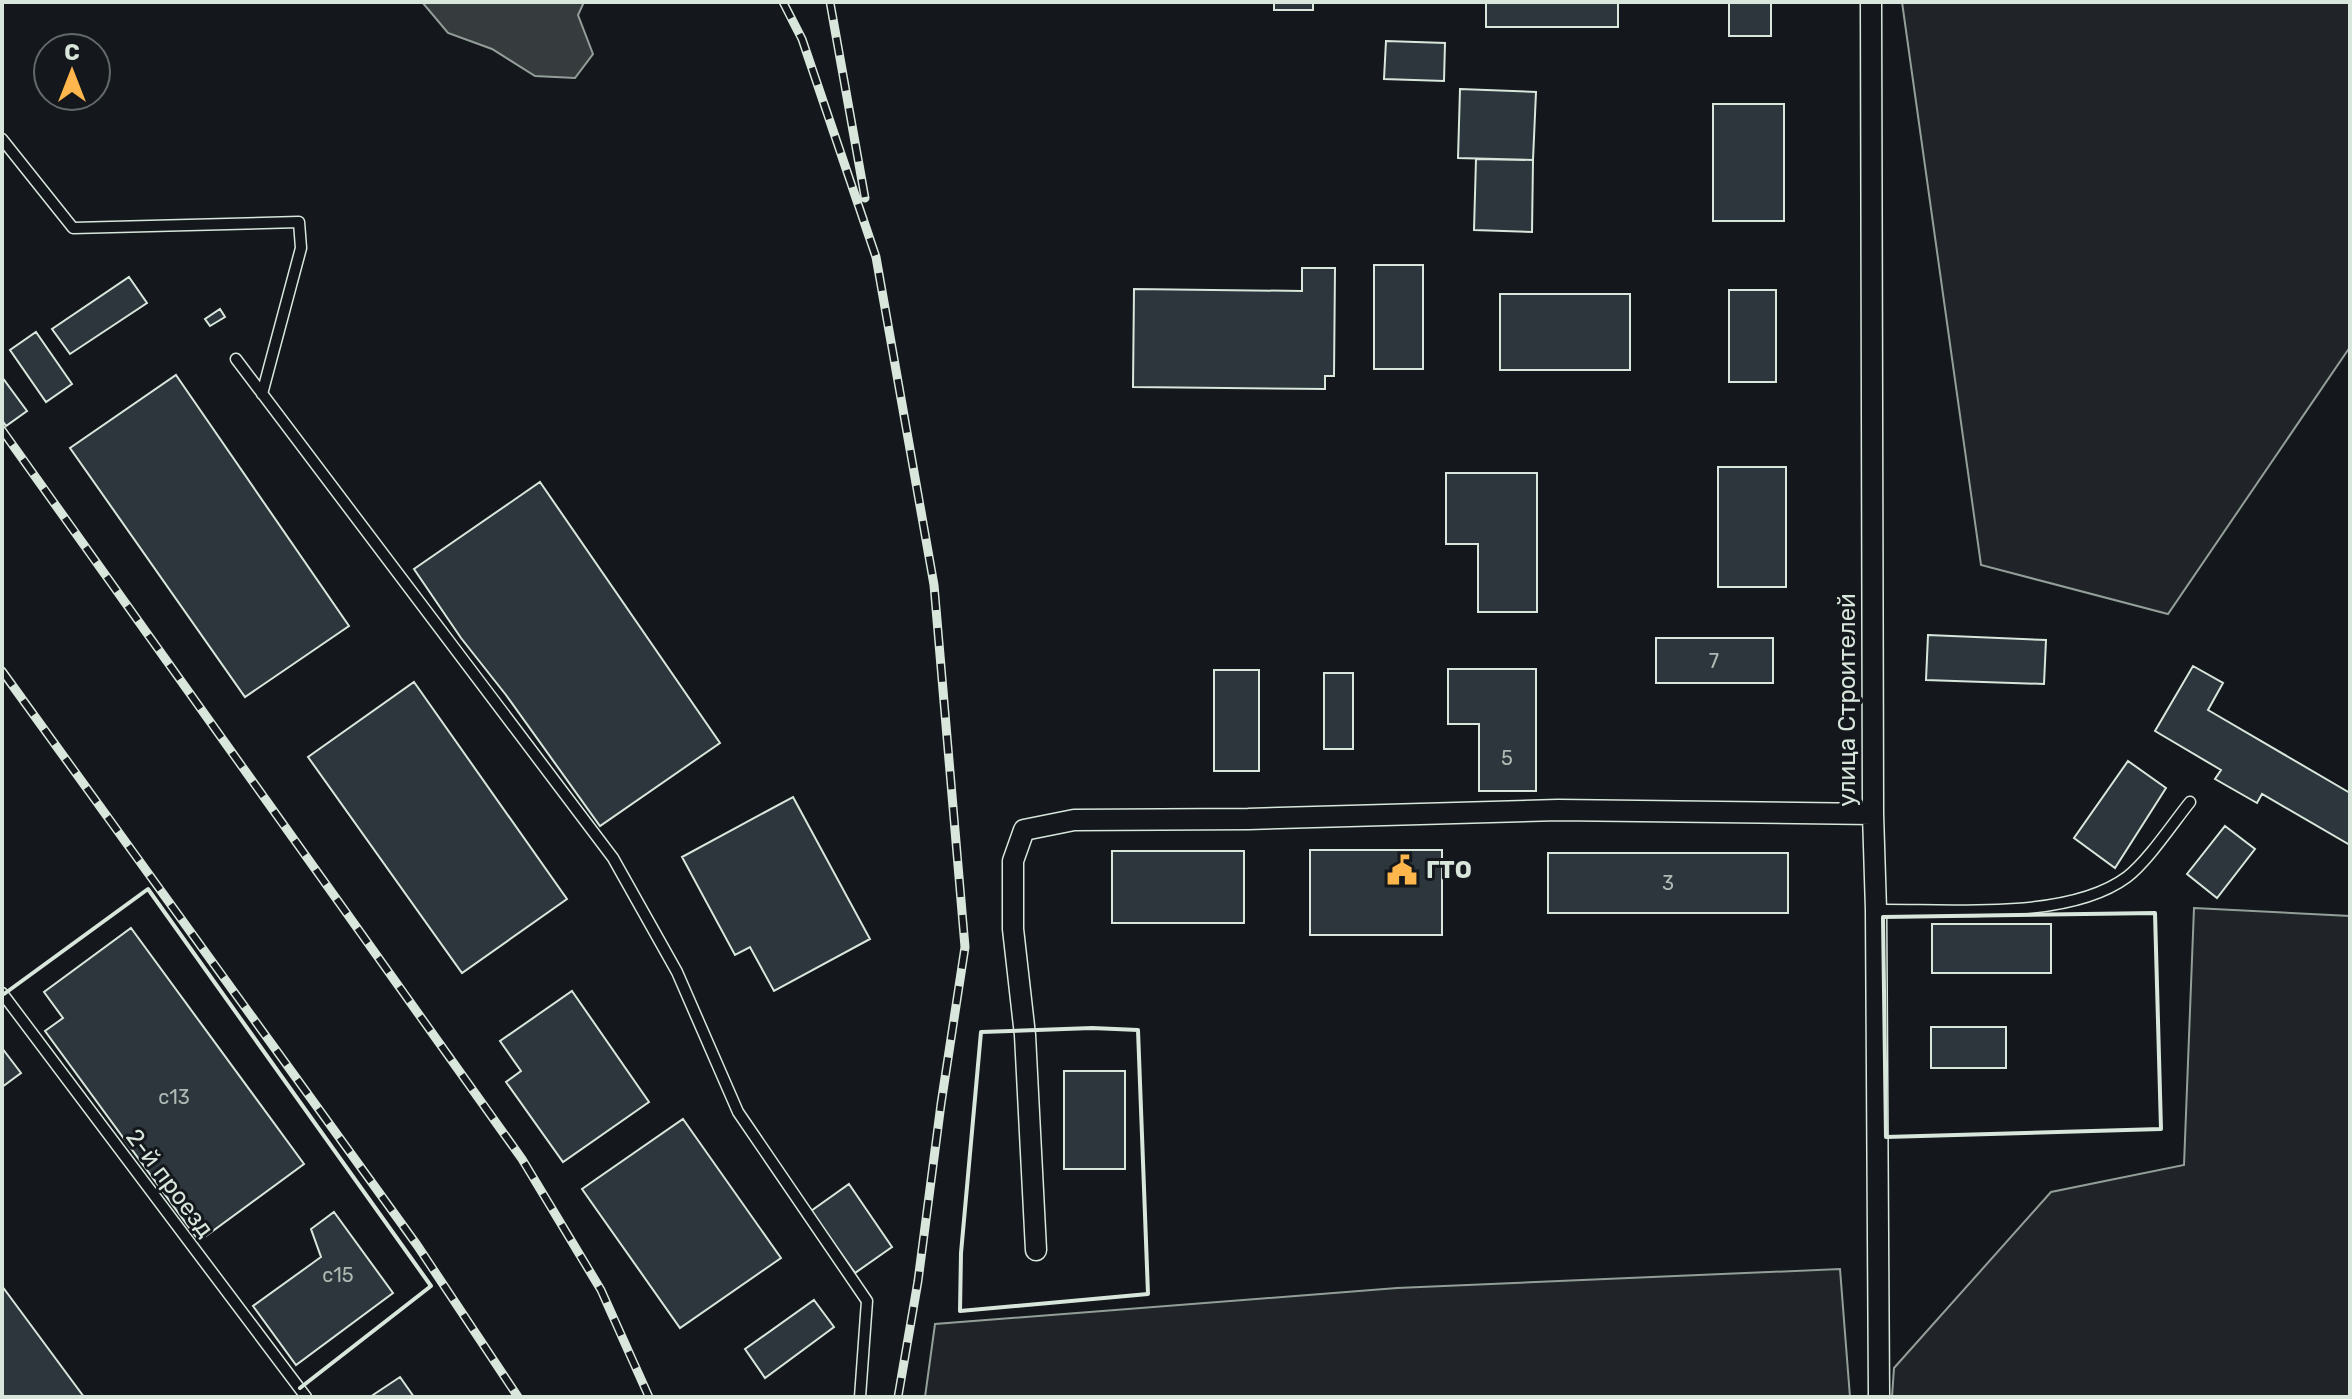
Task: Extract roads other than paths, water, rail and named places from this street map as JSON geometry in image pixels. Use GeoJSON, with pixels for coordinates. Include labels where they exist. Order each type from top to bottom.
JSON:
{"type":"FeatureCollection","features":[{"type":"Feature","properties":{"kind":"street","name":"улица Строителей"},"geometry":{"type":"LineString","coordinates":[[1871,2],[1873,814],[1879,1397]]}},
{"type":"Feature","properties":{"kind":"street"},"geometry":{"type":"LineString","coordinates":[[1036,1250],[1025,1035],[1013,929],[1013,861],[1024,830],[1074,820],[1248,819],[1558,810],[1873,814]]}},
{"type":"Feature","properties":{"kind":"lane"},"geometry":{"type":"LineString","coordinates":[[2,139],[73,228],[299,222],[301,248],[262,394]]}},
{"type":"Feature","properties":{"kind":"lane"},"geometry":{"type":"LineString","coordinates":[[236,359],[613,858],[677,972],[738,1112],[867,1301],[860,1397]]}},
{"type":"Feature","properties":{"kind":"lane"},"geometry":{"type":"LineString","coordinates":[[1876,910],[2039,908],[2072,902],[2108,890],[2131,874],[2190,802]]}},
{"type":"Feature","properties":{"kind":"lane","name":"2-й проезд"},"geometry":{"type":"LineString","coordinates":[[2,993],[306,1397]]}},
{"type":"Feature","properties":{"kind":"railway"},"geometry":{"type":"LineString","coordinates":[[783,2],[802,39],[876,257],[934,585],[965,947],[918,1281],[898,1397]]}},
{"type":"Feature","properties":{"kind":"railway"},"geometry":{"type":"LineString","coordinates":[[830,2],[865,198]]}},
{"type":"Feature","properties":{"kind":"railway"},"geometry":{"type":"LineString","coordinates":[[2,430],[522,1159],[601,1290],[649,1397]]}},
{"type":"Feature","properties":{"kind":"railway"},"geometry":{"type":"LineString","coordinates":[[2,671],[417,1245],[518,1397]]}},
{"type":"Feature","properties":{"kind":"place","name":"ГТО"},"geometry":{"type":"Point","coordinates":[1402,870]}}]}
